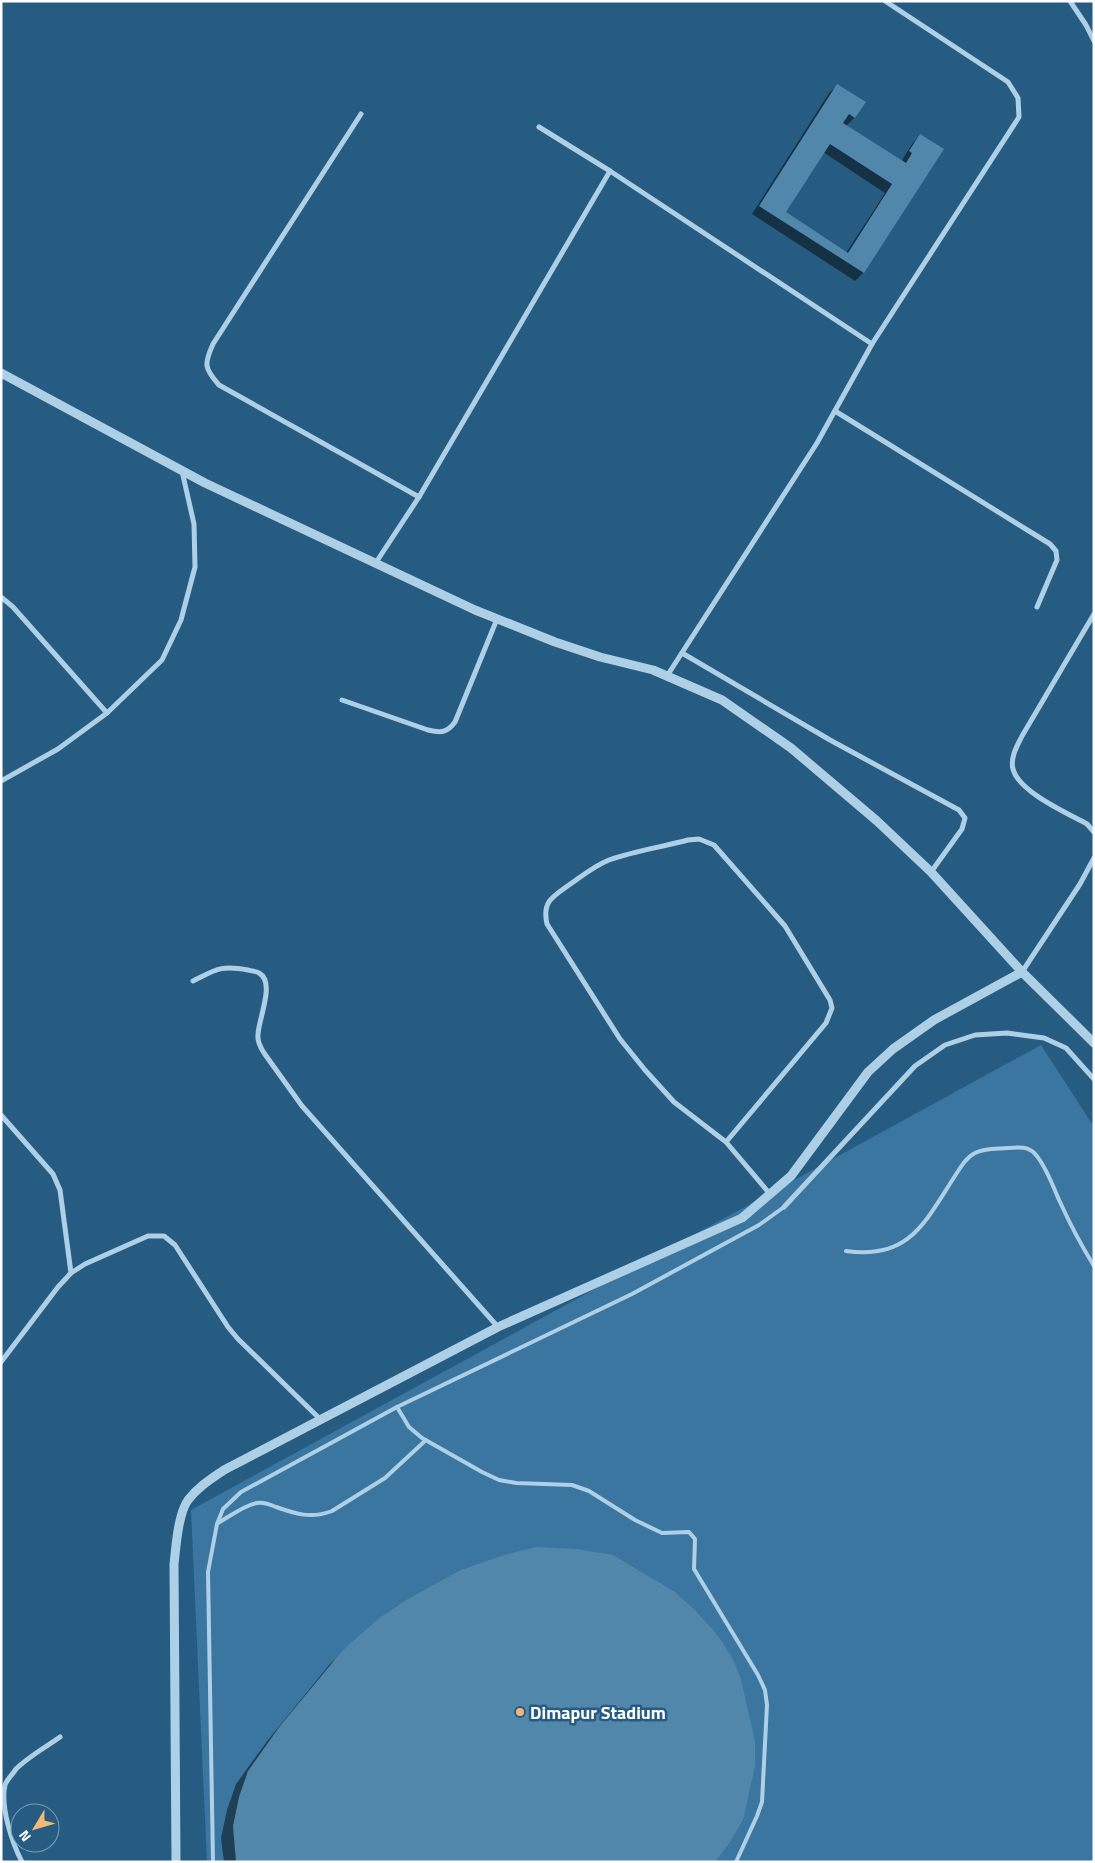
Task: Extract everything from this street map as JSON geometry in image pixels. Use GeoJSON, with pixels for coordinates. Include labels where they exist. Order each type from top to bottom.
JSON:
{"type":"FeatureCollection","features":[{"type":"Feature","properties":{"kind":"street"},"geometry":{"type":"LineString","coordinates":[[667,676],[816,443],[872,344],[1020,117],[1018,98],[1008,82],[885,1]]}},
{"type":"Feature","properties":{"kind":"street"},"geometry":{"type":"LineString","coordinates":[[1070,1],[1094,41]]}},
{"type":"Feature","properties":{"kind":"street"},"geometry":{"type":"LineString","coordinates":[[361,114],[213,344],[207,358],[208,373],[219,385],[419,497]]}},
{"type":"Feature","properties":{"kind":"street"},"geometry":{"type":"LineString","coordinates":[[539,127],[610,171],[872,344]]}},
{"type":"Feature","properties":{"kind":"street"},"geometry":{"type":"LineString","coordinates":[[375,564],[419,497],[610,171]]}},
{"type":"Feature","properties":{"kind":"street"},"geometry":{"type":"LineString","coordinates":[[1,373],[205,483],[375,564],[497,619],[555,642],[600,657],[653,670],[722,700],[791,748],[877,821],[931,872],[1022,972],[1094,1043]]}},
{"type":"Feature","properties":{"kind":"street"},"geometry":{"type":"LineString","coordinates":[[835,411],[1050,544],[1056,551],[1057,560],[1037,607]]}},
{"type":"Feature","properties":{"kind":"street"},"geometry":{"type":"LineString","coordinates":[[1,781],[58,749],[106,713],[162,660],[182,620],[195,567],[194,524],[182,471]]}},
{"type":"Feature","properties":{"kind":"street"},"geometry":{"type":"LineString","coordinates":[[1,598],[13,607],[106,713]]}},
{"type":"Feature","properties":{"kind":"street"},"geometry":{"type":"LineString","coordinates":[[1094,614],[1022,736],[1014,752],[1013,769],[1020,781],[1029,790],[1087,824],[1094,832]]}},
{"type":"Feature","properties":{"kind":"street"},"geometry":{"type":"LineString","coordinates":[[342,700],[428,730],[440,733],[449,730],[455,722],[497,619]]}},
{"type":"Feature","properties":{"kind":"street"},"geometry":{"type":"LineString","coordinates":[[682,653],[830,740],[959,810],[965,818],[962,830],[931,872]]}},
{"type":"Feature","properties":{"kind":"street"},"geometry":{"type":"LineString","coordinates":[[726,1142],[826,1023],[832,1008],[830,1000],[785,926],[714,845],[699,839],[688,840],[608,860],[591,869],[553,896],[548,903],[545,913],[547,924],[620,1038],[645,1070],[674,1102],[726,1142],[770,1194]]}},
{"type":"Feature","properties":{"kind":"street"},"geometry":{"type":"LineString","coordinates":[[176,1862],[174,1564],[178,1530],[187,1501],[203,1484],[224,1470],[498,1328],[742,1218],[791,1176],[868,1072],[893,1049],[934,1020],[1022,972],[1080,884],[1094,858]]}},
{"type":"Feature","properties":{"kind":"street"},"geometry":{"type":"LineString","coordinates":[[193,981],[222,967],[259,972],[265,978],[267,986],[258,1035],[259,1044],[264,1053],[302,1106],[498,1328]]}},
{"type":"Feature","properties":{"kind":"street"},"geometry":{"type":"LineString","coordinates":[[784,1206],[915,1066],[944,1045],[975,1035],[1007,1033],[1044,1038],[1066,1048],[1094,1079]]}},
{"type":"Feature","properties":{"kind":"street"},"geometry":{"type":"LineString","coordinates":[[1,1116],[53,1174],[60,1190],[71,1273]]}},
{"type":"Feature","properties":{"kind":"street"},"geometry":{"type":"LineString","coordinates":[[1,1362],[58,1286],[71,1273],[85,1264],[148,1236],[164,1236],[175,1245],[238,1340],[321,1420]]}},
{"type":"Feature","properties":{"kind":"street"},"geometry":{"type":"LineString","coordinates":[[22,1862],[12,1842],[3,1806],[2,1794],[5,1784],[18,1768],[60,1737]]}},
{"type":"Feature","properties":{"kind":"lane"},"geometry":{"type":"LineString","coordinates":[[846,1251],[875,1252],[889,1249],[906,1241],[925,1223],[970,1156],[982,1150],[1020,1147],[1028,1148],[1036,1154],[1044,1166],[1075,1234],[1094,1266]]}},
{"type":"Feature","properties":{"kind":"lane"},"geometry":{"type":"LineString","coordinates":[[213,1862],[208,1572],[217,1524],[223,1509],[240,1492],[397,1407],[632,1294],[759,1225],[784,1206]]}},
{"type":"Feature","properties":{"kind":"lane"},"geometry":{"type":"LineString","coordinates":[[397,1407],[409,1426],[426,1440],[499,1480],[516,1484],[572,1485],[589,1491],[635,1520],[662,1533],[686,1531],[692,1534],[696,1547],[694,1569],[765,1690],[767,1705],[762,1802],[736,1862]]}},
{"type":"Feature","properties":{"kind":"lane"},"geometry":{"type":"LineString","coordinates":[[217,1524],[252,1504],[259,1503],[268,1504],[300,1515],[312,1516],[323,1514],[385,1478],[426,1440]]}},
{"type":"Feature","properties":{"kind":"shaded area"},"geometry":{"type":"Polygon","coordinates":[[[1041,1045],[1094,1127],[1094,1862],[207,1862],[191,1510],[1041,1045]]]}},
{"type":"Feature","properties":{"kind":"building"},"geometry":{"type":"Polygon","coordinates":[[[837,84],[866,102],[855,118],[849,114],[843,123],[906,163],[912,153],[909,151],[920,134],[944,149],[864,273],[759,206],[837,84]],[[830,144],[786,212],[848,253],[892,184],[830,144]]]}},
{"type":"Feature","properties":{"kind":"building","name":"Dimapur Stadium"},"geometry":{"type":"Polygon","coordinates":[[[536,1547],[576,1549],[613,1555],[675,1592],[695,1610],[719,1637],[734,1661],[741,1680],[755,1741],[755,1766],[743,1820],[715,1862],[236,1862],[233,1826],[239,1797],[248,1771],[280,1726],[342,1651],[378,1619],[408,1599],[461,1570],[504,1555],[536,1547]]]}},
{"type":"Feature","properties":{"kind":"place","name":"Dimapur Stadium"},"geometry":{"type":"Point","coordinates":[520,1712]}}]}
